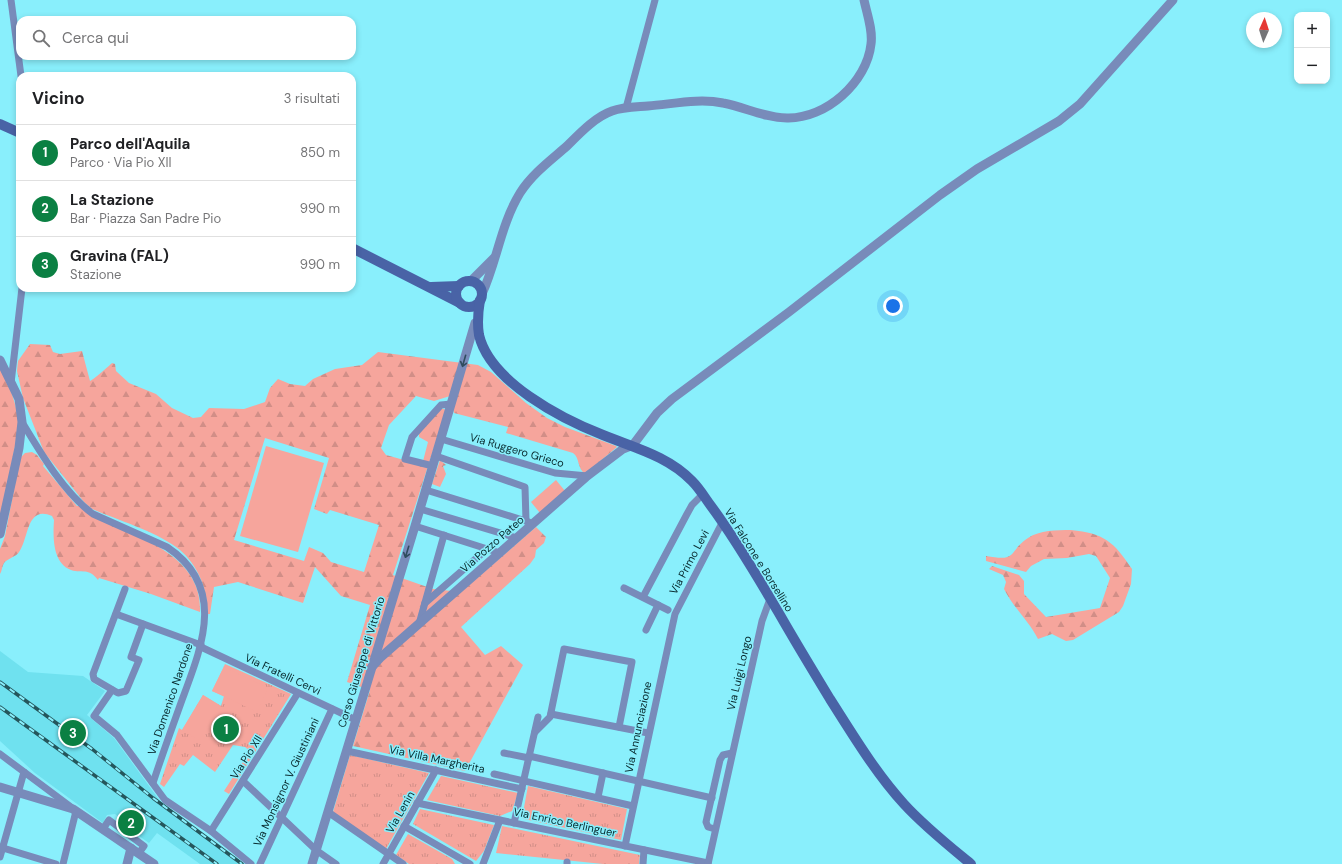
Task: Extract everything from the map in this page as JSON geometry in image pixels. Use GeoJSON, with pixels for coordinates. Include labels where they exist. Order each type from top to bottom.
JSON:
{"type":"FeatureCollection","features":[{"type":"Feature","properties":{"kind":"main road"},"geometry":{"type":"LineString","coordinates":[[0,124],[16,131]]}},
{"type":"Feature","properties":{"kind":"main road"},"geometry":{"type":"LineString","coordinates":[[356,250],[428,287],[462,304],[471,307],[481,297],[477,284],[471,282],[466,282],[459,286],[428,287]]}},
{"type":"Feature","properties":{"kind":"main road"},"geometry":{"type":"LineString","coordinates":[[459,286],[456,293],[462,304]]}},
{"type":"Feature","properties":{"kind":"main road","name":"Via Falcone e Borsellino"},"geometry":{"type":"LineString","coordinates":[[477,326],[481,297]]}},
{"type":"Feature","properties":{"kind":"main road","name":"Via Falcone e Borsellino"},"geometry":{"type":"LineString","coordinates":[[462,304],[477,326],[482,342],[494,364],[521,389],[545,406],[570,419],[603,435],[633,445],[656,456],[677,469],[693,482],[723,521],[852,734],[876,770],[909,809],[971,864]]}},
{"type":"Feature","properties":{"kind":"street"},"geometry":{"type":"LineString","coordinates":[[11,0],[16,38]]}},
{"type":"Feature","properties":{"kind":"street"},"geometry":{"type":"LineString","coordinates":[[626,108],[655,0]]}},
{"type":"Feature","properties":{"kind":"street"},"geometry":{"type":"LineString","coordinates":[[481,297],[509,214],[521,192],[531,178],[585,128],[613,110],[706,100],[724,103],[773,117],[789,118],[820,110],[843,96],[857,80],[869,57],[871,43],[870,28],[864,0]]}},
{"type":"Feature","properties":{"kind":"street"},"geometry":{"type":"LineString","coordinates":[[633,445],[657,413],[687,386],[789,312],[940,195],[978,168],[1059,121],[1080,104],[1173,0]]}},
{"type":"Feature","properties":{"kind":"street"},"geometry":{"type":"LineString","coordinates":[[19,60],[20,72]]}},
{"type":"Feature","properties":{"kind":"street"},"geometry":{"type":"LineString","coordinates":[[471,282],[495,257]]}},
{"type":"Feature","properties":{"kind":"street"},"geometry":{"type":"LineString","coordinates":[[12,383],[22,292]]}},
{"type":"Feature","properties":{"kind":"street","name":"Corso Giuseppe di Vittorio"},"geometry":{"type":"LineString","coordinates":[[312,864],[451,404],[477,326]]}},
{"type":"Feature","properties":{"kind":"street"},"geometry":{"type":"LineString","coordinates":[[0,360],[19,399],[22,422],[0,534]]}},
{"type":"Feature","properties":{"kind":"street"},"geometry":{"type":"LineString","coordinates":[[433,466],[405,459],[411,439],[441,404],[451,404]]}},
{"type":"Feature","properties":{"kind":"street","name":"Via Domenico Nardone"},"geometry":{"type":"LineString","coordinates":[[22,422],[46,462],[84,507],[93,514],[167,547],[178,554],[192,572],[203,597],[205,618],[201,646],[152,783]]}},
{"type":"Feature","properties":{"kind":"street","name":"Via Ruggero Grieco"},"geometry":{"type":"LineString","coordinates":[[441,439],[547,471],[563,475],[588,476]]}},
{"type":"Feature","properties":{"kind":"street","name":"Via Pozzo Pateo"},"geometry":{"type":"LineString","coordinates":[[371,668],[381,657],[517,538],[530,522],[622,449],[633,445]]}},
{"type":"Feature","properties":{"kind":"street"},"geometry":{"type":"LineString","coordinates":[[426,490],[530,522],[525,487],[436,456]]}},
{"type":"Feature","properties":{"kind":"street"},"geometry":{"type":"LineString","coordinates":[[643,597],[686,514],[692,505],[703,494]]}},
{"type":"Feature","properties":{"kind":"street"},"geometry":{"type":"LineString","coordinates":[[420,509],[517,538]]}},
{"type":"Feature","properties":{"kind":"street","name":"Via Primo Levi"},"geometry":{"type":"LineString","coordinates":[[675,614],[723,521]]}},
{"type":"Feature","properties":{"kind":"street"},"geometry":{"type":"LineString","coordinates":[[415,526],[500,553]]}},
{"type":"Feature","properties":{"kind":"street"},"geometry":{"type":"LineString","coordinates":[[419,624],[444,535]]}},
{"type":"Feature","properties":{"kind":"street","name":"Via Pozzo Pateo"},"geometry":{"type":"LineString","coordinates":[[425,603],[487,549]]}},
{"type":"Feature","properties":{"kind":"street"},"geometry":{"type":"LineString","coordinates":[[624,588],[668,610]]}},
{"type":"Feature","properties":{"kind":"street"},"geometry":{"type":"LineString","coordinates":[[125,589],[93,676],[94,679],[120,693],[128,689],[139,660],[131,657],[143,624]]}},
{"type":"Feature","properties":{"kind":"street","name":"Via Luigi Longo"},"geometry":{"type":"LineString","coordinates":[[708,863],[762,621],[770,599]]}},
{"type":"Feature","properties":{"kind":"street"},"geometry":{"type":"LineString","coordinates":[[646,630],[658,605]]}},
{"type":"Feature","properties":{"kind":"street","name":"Via Fratelli Cervi"},"geometry":{"type":"LineString","coordinates":[[116,614],[201,646],[356,720]]}},
{"type":"Feature","properties":{"kind":"street","name":"Via Annunciazione"},"geometry":{"type":"LineString","coordinates":[[625,846],[648,733],[675,614]]}},
{"type":"Feature","properties":{"kind":"street"},"geometry":{"type":"LineString","coordinates":[[535,732],[550,717],[564,649],[632,662],[619,727]]}},
{"type":"Feature","properties":{"kind":"street"},"geometry":{"type":"LineString","coordinates":[[112,690],[94,716],[117,735],[165,800],[211,831],[251,864]]}},
{"type":"Feature","properties":{"kind":"street","name":"Via Pio XII"},"geometry":{"type":"LineString","coordinates":[[211,831],[298,693]]}},
{"type":"Feature","properties":{"kind":"street","name":"Via Monsignor V. Giustiniani"},"geometry":{"type":"LineString","coordinates":[[260,864],[332,709]]}},
{"type":"Feature","properties":{"kind":"street"},"geometry":{"type":"LineString","coordinates":[[551,714],[648,733]]}},
{"type":"Feature","properties":{"kind":"street"},"geometry":{"type":"LineString","coordinates":[[514,823],[538,717]]}},
{"type":"Feature","properties":{"kind":"street","name":"Via Villa Margherita"},"geometry":{"type":"LineString","coordinates":[[347,751],[522,789]]}},
{"type":"Feature","properties":{"kind":"street"},"geometry":{"type":"LineString","coordinates":[[504,753],[603,773],[712,798]]}},
{"type":"Feature","properties":{"kind":"street"},"geometry":{"type":"LineString","coordinates":[[715,828],[706,824],[720,760],[723,755],[732,753]]}},
{"type":"Feature","properties":{"kind":"street"},"geometry":{"type":"LineString","coordinates":[[0,754],[75,810],[154,864]]}},
{"type":"Feature","properties":{"kind":"street","name":"Via Lenin"},"geometry":{"type":"LineString","coordinates":[[383,864],[436,770]]}},
{"type":"Feature","properties":{"kind":"street"},"geometry":{"type":"LineString","coordinates":[[0,857],[1,847],[24,772]]}},
{"type":"Feature","properties":{"kind":"street"},"geometry":{"type":"LineString","coordinates":[[598,798],[603,773]]}},
{"type":"Feature","properties":{"kind":"street","name":"Via Villa Margherita"},"geometry":{"type":"LineString","coordinates":[[494,774],[633,806]]}},
{"type":"Feature","properties":{"kind":"street"},"geometry":{"type":"LineString","coordinates":[[243,781],[281,819],[316,850],[336,864]]}},
{"type":"Feature","properties":{"kind":"street"},"geometry":{"type":"LineString","coordinates":[[0,787],[75,810]]}},
{"type":"Feature","properties":{"kind":"street","name":"Via Enrico Berlinguer"},"geometry":{"type":"LineString","coordinates":[[417,803],[708,863]]}},
{"type":"Feature","properties":{"kind":"street"},"geometry":{"type":"LineString","coordinates":[[63,864],[75,810]]}},
{"type":"Feature","properties":{"kind":"street"},"geometry":{"type":"LineString","coordinates":[[328,812],[403,864]]}},
{"type":"Feature","properties":{"kind":"street"},"geometry":{"type":"LineString","coordinates":[[103,829],[109,820],[144,846],[135,851],[127,864]]}},
{"type":"Feature","properties":{"kind":"street"},"geometry":{"type":"LineString","coordinates":[[483,864],[500,820]]}},
{"type":"Feature","properties":{"kind":"street"},"geometry":{"type":"LineString","coordinates":[[404,826],[470,864]]}},
{"type":"Feature","properties":{"kind":"street"},"geometry":{"type":"LineString","coordinates":[[1,847],[56,864]]}},
{"type":"Feature","properties":{"kind":"street"},"geometry":{"type":"LineString","coordinates":[[643,864],[644,850]]}},
{"type":"Feature","properties":{"kind":"shaded area"},"geometry":{"type":"Polygon","coordinates":[[[0,651],[28,672],[83,676],[105,691],[87,715],[114,738],[160,801],[245,864],[200,864],[157,833],[149,843],[125,826],[127,823],[115,814],[107,815],[103,823],[35,773],[0,741],[0,651]]]}},
{"type":"Feature","properties":{"kind":"green space"},"geometry":{"type":"Polygon","coordinates":[[[30,344],[50,345],[53,352],[60,354],[82,351],[90,381],[112,363],[115,364],[116,371],[129,383],[156,394],[172,408],[193,418],[201,417],[209,408],[244,409],[265,402],[270,388],[278,379],[290,384],[305,386],[313,379],[335,369],[362,365],[378,352],[478,365],[491,372],[526,403],[547,418],[565,427],[616,446],[617,447],[585,474],[582,472],[577,458],[573,453],[506,433],[508,427],[454,413],[450,396],[434,401],[416,396],[389,425],[381,448],[386,455],[422,465],[428,442],[419,437],[419,431],[441,408],[446,410],[393,575],[433,589],[461,592],[536,527],[546,537],[544,543],[536,550],[535,557],[530,564],[461,627],[485,655],[501,646],[523,665],[465,771],[353,746],[370,690],[347,682],[370,605],[341,596],[315,567],[303,603],[238,582],[214,587],[210,614],[207,614],[206,595],[200,577],[190,560],[183,553],[167,541],[136,526],[92,509],[84,502],[44,452],[23,398],[17,371],[18,361],[30,344]],[[265,438],[234,540],[304,561],[309,547],[323,553],[331,562],[364,572],[379,525],[330,510],[327,514],[314,509],[329,458],[265,438]]]}},
{"type":"Feature","properties":{"kind":"green space"},"geometry":{"type":"Polygon","coordinates":[[[0,365],[14,402],[19,426],[0,523],[0,365]]]}},
{"type":"Feature","properties":{"kind":"green space"},"geometry":{"type":"Polygon","coordinates":[[[266,446],[324,463],[298,552],[240,536],[266,446]]]}},
{"type":"Feature","properties":{"kind":"green space"},"geometry":{"type":"Polygon","coordinates":[[[32,452],[37,455],[44,464],[43,466],[77,506],[80,506],[155,544],[178,561],[195,583],[199,596],[200,612],[151,594],[99,578],[98,580],[88,572],[71,570],[60,561],[57,555],[54,541],[54,520],[52,516],[44,514],[37,515],[33,519],[19,552],[4,563],[0,574],[0,549],[5,536],[20,458],[25,453],[32,452]]]}},
{"type":"Feature","properties":{"kind":"green space"},"geometry":{"type":"Polygon","coordinates":[[[440,460],[446,465],[443,466],[446,474],[440,487],[432,484],[440,460]]]}},
{"type":"Feature","properties":{"kind":"green space"},"geometry":{"type":"Polygon","coordinates":[[[556,480],[565,491],[540,513],[531,502],[556,480]]]}},
{"type":"Feature","properties":{"kind":"green space"},"geometry":{"type":"Polygon","coordinates":[[[1048,531],[1082,531],[1107,540],[1120,552],[1132,569],[1131,584],[1123,606],[1119,612],[1073,640],[1066,641],[1052,634],[1038,639],[1004,589],[1006,582],[1003,575],[989,569],[992,566],[1019,575],[1024,581],[1024,594],[1046,617],[1100,608],[1110,578],[1096,556],[1089,554],[1067,558],[1044,559],[1031,566],[1026,572],[986,561],[986,556],[996,558],[1008,557],[1022,543],[1033,535],[1048,531]]]}},
{"type":"Feature","properties":{"kind":"green space"},"geometry":{"type":"Polygon","coordinates":[[[225,664],[291,694],[229,794],[224,791],[250,751],[245,747],[233,745],[215,772],[193,755],[184,766],[180,764],[164,787],[160,784],[179,728],[182,730],[203,695],[221,706],[224,696],[212,691],[225,664]]]}},
{"type":"Feature","properties":{"kind":"green space"},"geometry":{"type":"Polygon","coordinates":[[[224,667],[268,688],[257,712],[212,691],[224,667]]]}},
{"type":"Feature","properties":{"kind":"green space"},"geometry":{"type":"Polygon","coordinates":[[[203,695],[221,706],[200,741],[182,730],[203,695]]]}},
{"type":"Feature","properties":{"kind":"green space"},"geometry":{"type":"Polygon","coordinates":[[[350,755],[429,773],[386,849],[333,812],[350,755]]]}},
{"type":"Feature","properties":{"kind":"green space"},"geometry":{"type":"Polygon","coordinates":[[[441,776],[518,793],[512,811],[500,816],[427,800],[441,776]]]}},
{"type":"Feature","properties":{"kind":"green space"},"geometry":{"type":"Polygon","coordinates":[[[528,786],[627,809],[621,840],[522,818],[528,786]]]}},
{"type":"Feature","properties":{"kind":"green space"},"geometry":{"type":"Polygon","coordinates":[[[420,809],[494,825],[484,851],[476,861],[413,824],[420,809]]]}},
{"type":"Feature","properties":{"kind":"green space"},"geometry":{"type":"Polygon","coordinates":[[[502,826],[640,855],[639,864],[603,864],[496,853],[502,826]]]}},
{"type":"Feature","properties":{"kind":"green space"},"geometry":{"type":"Polygon","coordinates":[[[408,834],[452,859],[455,864],[409,864],[396,855],[408,834]]]}},
{"type":"Feature","properties":{"kind":"railway"},"geometry":{"type":"LineString","coordinates":[[0,682],[92,749],[153,798],[242,864]]}},
{"type":"Feature","properties":{"kind":"railway"},"geometry":{"type":"LineString","coordinates":[[0,707],[217,864]]}},
{"type":"Feature","properties":{"kind":"place","name":"Parco dell'Aquila"},"geometry":{"type":"Point","coordinates":[226,729]}},
{"type":"Feature","properties":{"kind":"place","name":"Gravina (FAL)"},"geometry":{"type":"Point","coordinates":[73,733]}},
{"type":"Feature","properties":{"kind":"place","name":"La Stazione"},"geometry":{"type":"Point","coordinates":[131,823]}}]}
